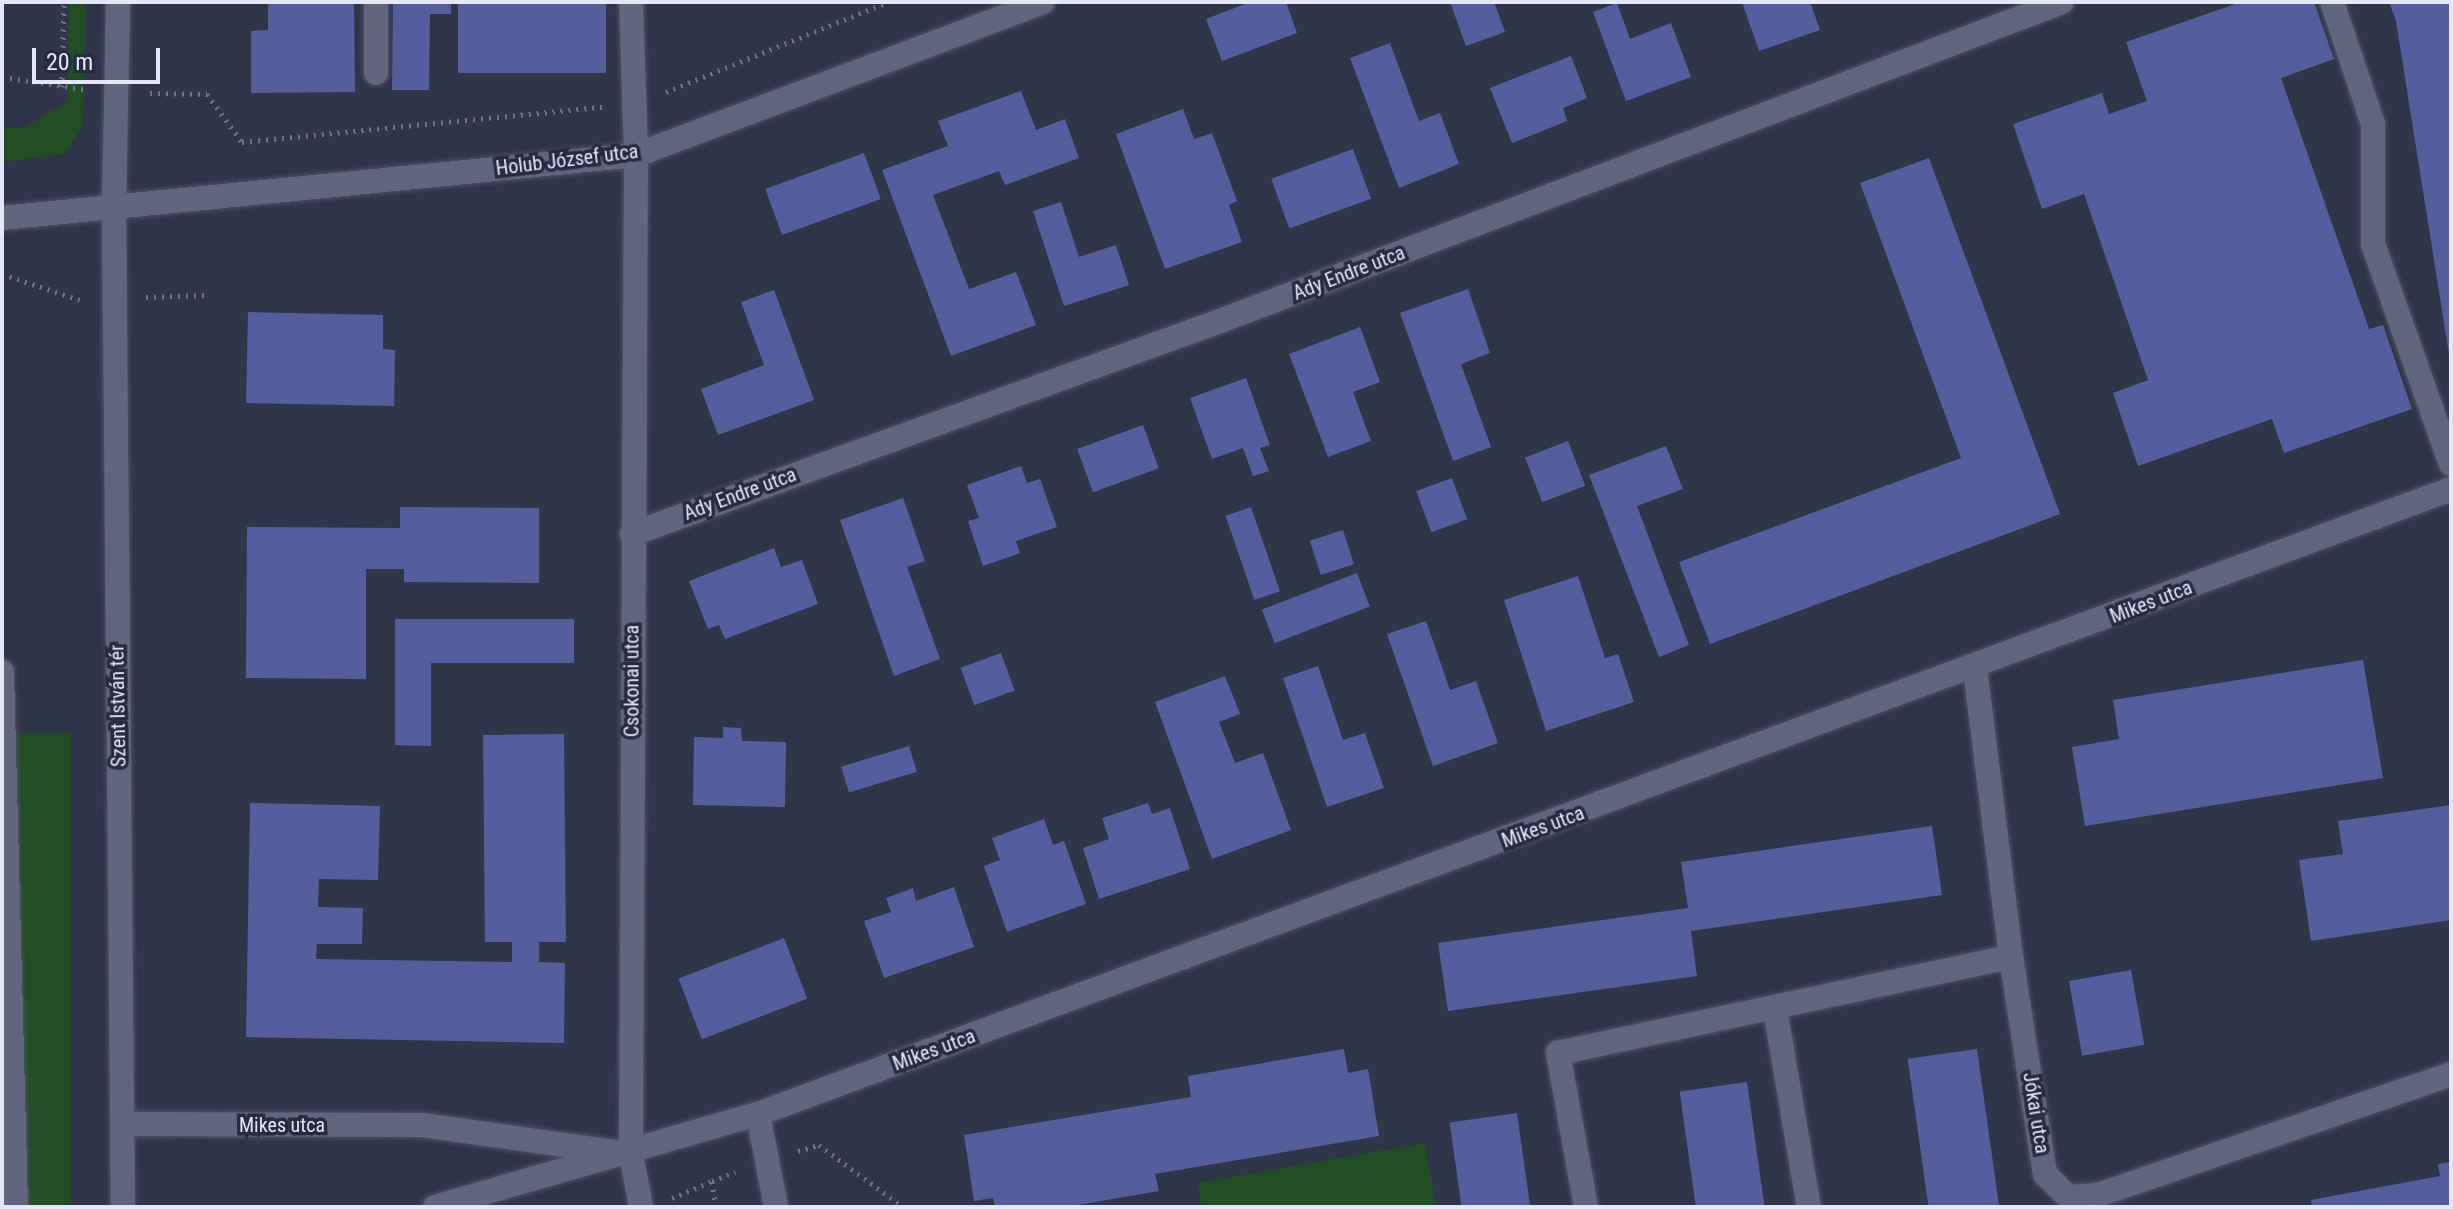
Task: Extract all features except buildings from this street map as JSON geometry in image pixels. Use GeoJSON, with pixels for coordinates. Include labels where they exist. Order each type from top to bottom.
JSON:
{"type":"FeatureCollection","features":[{"type":"Feature","properties":{"kind":"street","name":"Szent István tér"},"geometry":{"type":"LineString","coordinates":[[118,2],[114,205],[123,1207]]}},
{"type":"Feature","properties":{"kind":"street"},"geometry":{"type":"LineString","coordinates":[[376,2],[376,73]]}},
{"type":"Feature","properties":{"kind":"street","name":"Csokonai utca"},"geometry":{"type":"LineString","coordinates":[[631,2],[636,155],[631,1154],[651,1204]]}},
{"type":"Feature","properties":{"kind":"street","name":"Holub József utca"},"geometry":{"type":"LineString","coordinates":[[2,218],[636,155],[1042,2]]}},
{"type":"Feature","properties":{"kind":"street","name":"Ady Endre utca"},"geometry":{"type":"LineString","coordinates":[[632,534],[1234,316],[2062,2]]}},
{"type":"Feature","properties":{"kind":"street"},"geometry":{"type":"LineString","coordinates":[[2332,2],[2373,124],[2373,244],[2451,464]]}},
{"type":"Feature","properties":{"kind":"street","name":"Mikes utca"},"geometry":{"type":"LineString","coordinates":[[435,1207],[631,1154],[758,1114],[1975,668],[2451,489]]}},
{"type":"Feature","properties":{"kind":"street","name":"Jókai utca"},"geometry":{"type":"LineString","coordinates":[[1975,668],[2011,957],[2045,1174],[2068,1197],[2098,1195],[2451,1074]]}},
{"type":"Feature","properties":{"kind":"street"},"geometry":{"type":"LineString","coordinates":[[2,672],[16,1207]]}},
{"type":"Feature","properties":{"kind":"street"},"geometry":{"type":"LineString","coordinates":[[1586,1207],[1558,1053],[2011,957]]}},
{"type":"Feature","properties":{"kind":"street"},"geometry":{"type":"LineString","coordinates":[[1775,1009],[1809,1207]]}},
{"type":"Feature","properties":{"kind":"street"},"geometry":{"type":"LineString","coordinates":[[758,1114],[776,1207]]}},
{"type":"Feature","properties":{"kind":"street","name":"Mikes utca"},"geometry":{"type":"LineString","coordinates":[[124,1124],[422,1125],[631,1154]]}},
{"type":"Feature","properties":{"kind":"path"},"geometry":{"type":"LineString","coordinates":[[62,87],[64,2]]}},
{"type":"Feature","properties":{"kind":"path"},"geometry":{"type":"LineString","coordinates":[[2,77],[117,92],[207,94],[242,142],[635,104],[888,2]]}},
{"type":"Feature","properties":{"kind":"path"},"geometry":{"type":"LineString","coordinates":[[651,1204],[767,1160],[819,1145],[903,1207]]}},
{"type":"Feature","properties":{"kind":"path"},"geometry":{"type":"LineString","coordinates":[[712,1181],[716,1207]]}},
{"type":"Feature","properties":{"kind":"green space"},"geometry":{"type":"Polygon","coordinates":[[[69,2],[86,2],[83,126],[65,154],[2,162],[2,129],[25,127],[67,102],[69,2]]]}},
{"type":"Feature","properties":{"kind":"green space"},"geometry":{"type":"Polygon","coordinates":[[[2,733],[71,733],[71,1207],[2,1207],[2,733]]]}},
{"type":"Feature","properties":{"kind":"green space"},"geometry":{"type":"Polygon","coordinates":[[[1425,1143],[1436,1207],[1202,1207],[1198,1183],[1425,1143]]]}}]}
